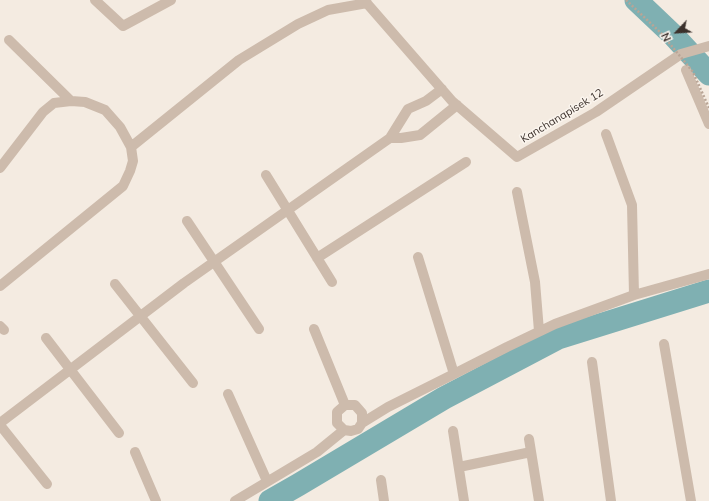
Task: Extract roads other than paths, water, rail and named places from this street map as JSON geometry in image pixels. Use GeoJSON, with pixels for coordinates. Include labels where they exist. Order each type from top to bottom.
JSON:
{"type":"FeatureCollection","features":[{"type":"Feature","properties":{"kind":"street"},"geometry":{"type":"LineString","coordinates":[[95,0],[123,26],[171,0]]}},
{"type":"Feature","properties":{"kind":"street"},"geometry":{"type":"LineString","coordinates":[[131,147],[239,60],[298,24],[328,10],[366,1]]}},
{"type":"Feature","properties":{"kind":"street","name":"Kanchanapisek 12"},"geometry":{"type":"LineString","coordinates":[[366,1],[457,105],[517,157],[596,112],[681,54],[709,46]]}},
{"type":"Feature","properties":{"kind":"street"},"geometry":{"type":"LineString","coordinates":[[9,40],[71,101]]}},
{"type":"Feature","properties":{"kind":"street"},"geometry":{"type":"LineString","coordinates":[[686,70],[709,124]]}},
{"type":"Feature","properties":{"kind":"street"},"geometry":{"type":"LineString","coordinates":[[47,484],[0,424],[184,282],[390,138],[408,109],[426,101],[442,89]]}},
{"type":"Feature","properties":{"kind":"street"},"geometry":{"type":"LineString","coordinates":[[0,286],[123,186],[133,161],[131,147],[120,127],[105,110],[85,102],[71,101],[54,103],[43,112],[2,162]]}},
{"type":"Feature","properties":{"kind":"street"},"geometry":{"type":"LineString","coordinates":[[390,138],[420,135],[457,105]]}},
{"type":"Feature","properties":{"kind":"street"},"geometry":{"type":"LineString","coordinates":[[606,134],[632,205],[634,295]]}},
{"type":"Feature","properties":{"kind":"street"},"geometry":{"type":"LineString","coordinates":[[317,258],[466,162]]}},
{"type":"Feature","properties":{"kind":"street"},"geometry":{"type":"LineString","coordinates":[[266,176],[332,282]]}},
{"type":"Feature","properties":{"kind":"street"},"geometry":{"type":"LineString","coordinates":[[517,192],[535,282],[539,331]]}},
{"type":"Feature","properties":{"kind":"street"},"geometry":{"type":"LineString","coordinates":[[187,221],[259,329]]}},
{"type":"Feature","properties":{"kind":"street"},"geometry":{"type":"LineString","coordinates":[[418,257],[454,374]]}},
{"type":"Feature","properties":{"kind":"street"},"geometry":{"type":"LineString","coordinates":[[362,423],[362,413],[355,405],[345,405],[338,412],[337,422],[344,430],[351,431],[358,429],[362,423],[388,407],[506,346],[539,331],[634,295],[709,274]]}},
{"type":"Feature","properties":{"kind":"street"},"geometry":{"type":"LineString","coordinates":[[116,284],[193,383]]}},
{"type":"Feature","properties":{"kind":"street"},"geometry":{"type":"LineString","coordinates":[[314,328],[345,405]]}},
{"type":"Feature","properties":{"kind":"street"},"geometry":{"type":"LineString","coordinates":[[46,338],[119,433]]}},
{"type":"Feature","properties":{"kind":"street"},"geometry":{"type":"LineString","coordinates":[[664,344],[691,501]]}},
{"type":"Feature","properties":{"kind":"street"},"geometry":{"type":"LineString","coordinates":[[592,362],[611,501]]}},
{"type":"Feature","properties":{"kind":"street"},"geometry":{"type":"LineString","coordinates":[[228,394],[267,481]]}},
{"type":"Feature","properties":{"kind":"street"},"geometry":{"type":"LineString","coordinates":[[235,501],[316,452],[344,430]]}},
{"type":"Feature","properties":{"kind":"street"},"geometry":{"type":"LineString","coordinates":[[453,431],[464,501]]}},
{"type":"Feature","properties":{"kind":"street"},"geometry":{"type":"LineString","coordinates":[[529,439],[539,501]]}},
{"type":"Feature","properties":{"kind":"street"},"geometry":{"type":"LineString","coordinates":[[135,452],[156,501]]}},
{"type":"Feature","properties":{"kind":"street"},"geometry":{"type":"LineString","coordinates":[[459,467],[531,452]]}},
{"type":"Feature","properties":{"kind":"street"},"geometry":{"type":"LineString","coordinates":[[381,480],[384,501]]}},
{"type":"Feature","properties":{"kind":"waterway"},"geometry":{"type":"LineString","coordinates":[[636,0],[674,36],[709,74]]}},
{"type":"Feature","properties":{"kind":"waterway"},"geometry":{"type":"LineString","coordinates":[[270,501],[444,398],[558,338],[709,291]]}}]}
